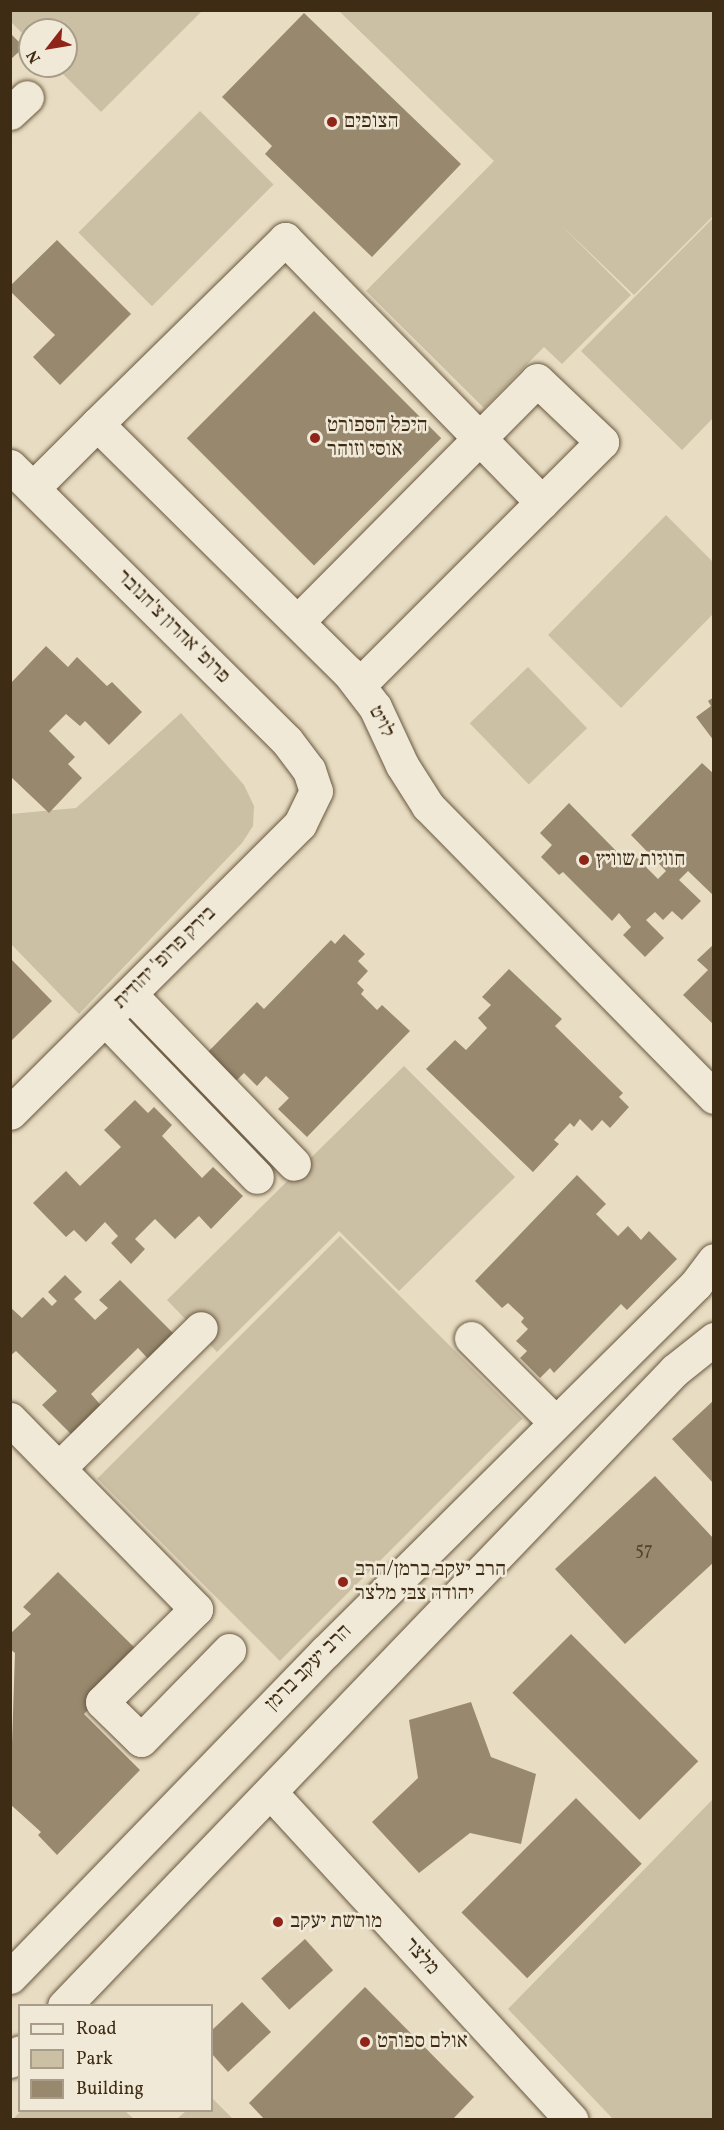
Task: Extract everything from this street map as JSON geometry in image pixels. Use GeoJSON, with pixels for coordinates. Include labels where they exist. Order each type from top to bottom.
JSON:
{"type":"FeatureCollection","features":[{"type":"Feature","properties":{"kind":"street"},"geometry":{"type":"LineString","coordinates":[[22,477],[97,424],[285,239],[542,502]]}},
{"type":"Feature","properties":{"kind":"street"},"geometry":{"type":"LineString","coordinates":[[298,621],[537,380],[602,442],[359,685]]}},
{"type":"Feature","properties":{"kind":"street","name":"לויט"},"geometry":{"type":"LineString","coordinates":[[97,424],[298,621],[359,685],[428,806],[714,1097]]}},
{"type":"Feature","properties":{"kind":"street","name":"פרופ' אהרון צ'חנובר"},"geometry":{"type":"LineString","coordinates":[[22,477],[287,741],[311,776],[314,800]]}},
{"type":"Feature","properties":{"kind":"street","name":"בירק פרופ' יהודית"},"geometry":{"type":"LineString","coordinates":[[10,1113],[300,824],[314,800]]}},
{"type":"Feature","properties":{"kind":"street"},"geometry":{"type":"LineString","coordinates":[[130,994],[294,1164]]}},
{"type":"Feature","properties":{"kind":"street"},"geometry":{"type":"LineString","coordinates":[[105,1019],[257,1177]]}},
{"type":"Feature","properties":{"kind":"street","name":"הרב יעקב ברמן"},"geometry":{"type":"LineString","coordinates":[[17,1958],[696,1284],[714,1260]]}},
{"type":"Feature","properties":{"kind":"street"},"geometry":{"type":"LineString","coordinates":[[59,1468],[201,1328]]}},
{"type":"Feature","properties":{"kind":"street"},"geometry":{"type":"LineString","coordinates":[[471,1338],[555,1422]]}},
{"type":"Feature","properties":{"kind":"street"},"geometry":{"type":"LineString","coordinates":[[66,2004],[675,1370],[714,1339]]}},
{"type":"Feature","properties":{"kind":"street"},"geometry":{"type":"LineString","coordinates":[[10,1419],[196,1609],[102,1702],[141,1740],[229,1650]]}},
{"type":"Feature","properties":{"kind":"street","name":"מלצר"},"geometry":{"type":"LineString","coordinates":[[271,1793],[572,2120]]}},
{"type":"Feature","properties":{"kind":"green space"},"geometry":{"type":"Polygon","coordinates":[[[11,10],[202,11],[101,112],[67,78],[78,78],[78,18],[18,18],[18,29],[11,22],[11,10]]]}},
{"type":"Feature","properties":{"kind":"green space"},"geometry":{"type":"Polygon","coordinates":[[[339,11],[713,11],[713,216],[634,295],[560,224],[631,295],[562,364],[544,347],[484,408],[366,291],[494,161],[339,11]]]}},
{"type":"Feature","properties":{"kind":"green space"},"geometry":{"type":"Polygon","coordinates":[[[200,111],[274,185],[152,306],[78,233],[200,111]]]}},
{"type":"Feature","properties":{"kind":"green space"},"geometry":{"type":"Polygon","coordinates":[[[713,218],[713,418],[682,450],[581,351],[713,218]]]}},
{"type":"Feature","properties":{"kind":"green space"},"geometry":{"type":"Polygon","coordinates":[[[666,515],[713,562],[713,614],[621,708],[548,635],[666,515]]]}},
{"type":"Feature","properties":{"kind":"green space"},"geometry":{"type":"Polygon","coordinates":[[[528,667],[587,728],[529,784],[470,723],[528,667]]]}},
{"type":"Feature","properties":{"kind":"green space"},"geometry":{"type":"Polygon","coordinates":[[[181,713],[244,785],[254,806],[253,826],[242,843],[79,1014],[11,944],[11,814],[76,808],[181,713]]]}},
{"type":"Feature","properties":{"kind":"green space"},"geometry":{"type":"Polygon","coordinates":[[[404,1066],[515,1177],[399,1291],[339,1231],[217,1352],[167,1300],[404,1066]]]}},
{"type":"Feature","properties":{"kind":"green space"},"geometry":{"type":"Polygon","coordinates":[[[340,1236],[522,1418],[280,1661],[97,1479],[340,1236]]]}},
{"type":"Feature","properties":{"kind":"green space"},"geometry":{"type":"Polygon","coordinates":[[[713,1799],[713,2119],[613,2119],[508,2009],[713,1799]]]}},
{"type":"Feature","properties":{"kind":"green space"},"geometry":{"type":"Polygon","coordinates":[[[213,2099],[233,2119],[177,2119],[185,2112],[213,2112],[213,2099]]]}},
{"type":"Feature","properties":{"kind":"green space"},"geometry":{"type":"Polygon","coordinates":[[[20,2112],[126,2112],[134,2119],[13,2119],[20,2112]]]}},
{"type":"Feature","properties":{"kind":"building","name":"הצופים"},"geometry":{"type":"Polygon","coordinates":[[[304,13],[461,164],[372,257],[265,154],[272,146],[222,97],[304,13]]]}},
{"type":"Feature","properties":{"kind":"building"},"geometry":{"type":"Polygon","coordinates":[[[10,33],[18,41],[18,53],[10,60],[10,33]]]}},
{"type":"Feature","properties":{"kind":"building"},"geometry":{"type":"Polygon","coordinates":[[[57,240],[131,314],[60,385],[33,357],[55,335],[10,291],[10,286],[57,240]]]}},
{"type":"Feature","properties":{"kind":"building","name":"היכל הספורט אוסי וזוהר"},"geometry":{"type":"Polygon","coordinates":[[[314,311],[441,438],[314,566],[187,438],[314,311]]]}},
{"type":"Feature","properties":{"kind":"building"},"geometry":{"type":"Polygon","coordinates":[[[46,646],[68,667],[77,657],[107,686],[112,682],[142,712],[109,745],[85,721],[80,726],[66,714],[49,731],[75,757],[68,764],[82,778],[49,813],[10,776],[10,684],[46,646]]]}},
{"type":"Feature","properties":{"kind":"building"},"geometry":{"type":"Polygon","coordinates":[[[714,697],[714,741],[696,717],[711,706],[708,701],[714,697]]]}},
{"type":"Feature","properties":{"kind":"building","name":"חוויות שוויץ"},"geometry":{"type":"Polygon","coordinates":[[[702,763],[714,774],[714,896],[688,871],[679,880],[701,901],[682,920],[672,911],[663,920],[655,912],[646,920],[664,938],[645,957],[623,935],[631,927],[619,913],[612,921],[563,872],[559,875],[541,857],[552,845],[540,833],[569,803],[627,862],[634,855],[658,879],[666,871],[631,835],[702,763]]]}},
{"type":"Feature","properties":{"kind":"building"},"geometry":{"type":"Polygon","coordinates":[[[344,934],[365,954],[358,961],[368,971],[357,983],[364,990],[361,994],[377,1010],[382,1005],[410,1031],[307,1137],[278,1109],[289,1098],[266,1076],[257,1086],[244,1073],[236,1081],[207,1053],[257,1002],[264,1009],[331,940],[335,944],[344,934]]]}},
{"type":"Feature","properties":{"kind":"building"},"geometry":{"type":"Polygon","coordinates":[[[714,944],[714,1025],[683,995],[708,970],[697,960],[714,944]]]}},
{"type":"Feature","properties":{"kind":"building"},"geometry":{"type":"Polygon","coordinates":[[[10,958],[52,1001],[10,1042],[10,958]]]}},
{"type":"Feature","properties":{"kind":"building"},"geometry":{"type":"Polygon","coordinates":[[[509,969],[562,1019],[555,1026],[623,1093],[619,1097],[629,1107],[610,1128],[602,1120],[592,1131],[580,1119],[574,1127],[570,1123],[554,1140],[559,1144],[533,1172],[426,1069],[455,1040],[466,1050],[487,1028],[478,1018],[491,1005],[482,997],[509,969]]]}},
{"type":"Feature","properties":{"kind":"building"},"geometry":{"type":"Polygon","coordinates":[[[135,1100],[148,1113],[154,1107],[172,1125],[162,1136],[202,1178],[213,1167],[243,1196],[211,1229],[199,1216],[175,1239],[155,1219],[135,1239],[145,1249],[131,1264],[111,1243],[118,1236],[105,1222],[86,1242],[74,1230],[66,1237],[33,1203],[66,1171],[80,1186],[121,1147],[104,1130],[135,1100]]]}},
{"type":"Feature","properties":{"kind":"building"},"geometry":{"type":"Polygon","coordinates":[[[577,1175],[606,1204],[596,1214],[618,1236],[628,1226],[641,1240],[649,1231],[677,1259],[627,1310],[621,1304],[554,1373],[550,1368],[540,1378],[520,1358],[527,1351],[516,1341],[528,1329],[521,1322],[524,1318],[508,1303],[502,1308],[475,1281],[577,1175]]]}},
{"type":"Feature","properties":{"kind":"building"},"geometry":{"type":"Polygon","coordinates":[[[65,1275],[82,1292],[74,1299],[95,1320],[108,1308],[99,1300],[120,1280],[177,1337],[152,1363],[138,1348],[91,1394],[105,1410],[76,1439],[42,1405],[57,1391],[16,1351],[10,1356],[10,1307],[22,1318],[43,1297],[52,1306],[57,1301],[48,1292],[65,1275]]]}},
{"type":"Feature","properties":{"kind":"building"},"geometry":{"type":"Polygon","coordinates":[[[714,1400],[714,1484],[672,1439],[714,1400]]]}},
{"type":"Feature","properties":{"kind":"building"},"geometry":{"type":"Polygon","coordinates":[[[655,1476],[714,1539],[714,1562],[625,1644],[555,1569],[655,1476]]]}},
{"type":"Feature","properties":{"kind":"building"},"geometry":{"type":"Polygon","coordinates":[[[58,1572],[142,1655],[84,1714],[140,1770],[57,1855],[38,1835],[41,1832],[10,1804],[15,1653],[10,1649],[10,1634],[31,1614],[23,1607],[58,1572]]]}},
{"type":"Feature","properties":{"kind":"building"},"geometry":{"type":"Polygon","coordinates":[[[571,1634],[698,1761],[640,1820],[512,1693],[571,1634]]]}},
{"type":"Feature","properties":{"kind":"building"},"geometry":{"type":"Polygon","coordinates":[[[471,1702],[491,1757],[536,1774],[521,1844],[470,1833],[419,1873],[372,1822],[418,1778],[409,1720],[471,1702]]]}},
{"type":"Feature","properties":{"kind":"building"},"geometry":{"type":"Polygon","coordinates":[[[576,1798],[642,1864],[527,1978],[461,1913],[576,1798]]]}},
{"type":"Feature","properties":{"kind":"building"},"geometry":{"type":"Polygon","coordinates":[[[305,1939],[333,1970],[289,2010],[261,1978],[305,1939]]]}},
{"type":"Feature","properties":{"kind":"building","name":"אולם ספורט"},"geometry":{"type":"Polygon","coordinates":[[[365,1987],[474,2097],[452,2120],[265,2120],[249,2103],[365,1987]]]}},
{"type":"Feature","properties":{"kind":"building"},"geometry":{"type":"Polygon","coordinates":[[[242,2002],[271,2032],[228,2072],[213,2055],[213,2029],[242,2002]]]}},
{"type":"Feature","properties":{"kind":"place","name":"הצופים"},"geometry":{"type":"Point","coordinates":[332,122]}},
{"type":"Feature","properties":{"kind":"place","name":"היכל הספורט אוסי וזוהר"},"geometry":{"type":"Point","coordinates":[315,438]}},
{"type":"Feature","properties":{"kind":"place","name":"חוויות שוויץ"},"geometry":{"type":"Point","coordinates":[584,860]}},
{"type":"Feature","properties":{"kind":"place","name":"הרב יעקב ברמן/הרב יהודה צבי מלצר"},"geometry":{"type":"Point","coordinates":[343,1582]}},
{"type":"Feature","properties":{"kind":"place","name":"מורשת יעקב"},"geometry":{"type":"Point","coordinates":[278,1922]}},
{"type":"Feature","properties":{"kind":"place","name":"אולם ספורט"},"geometry":{"type":"Point","coordinates":[365,2042]}}]}
